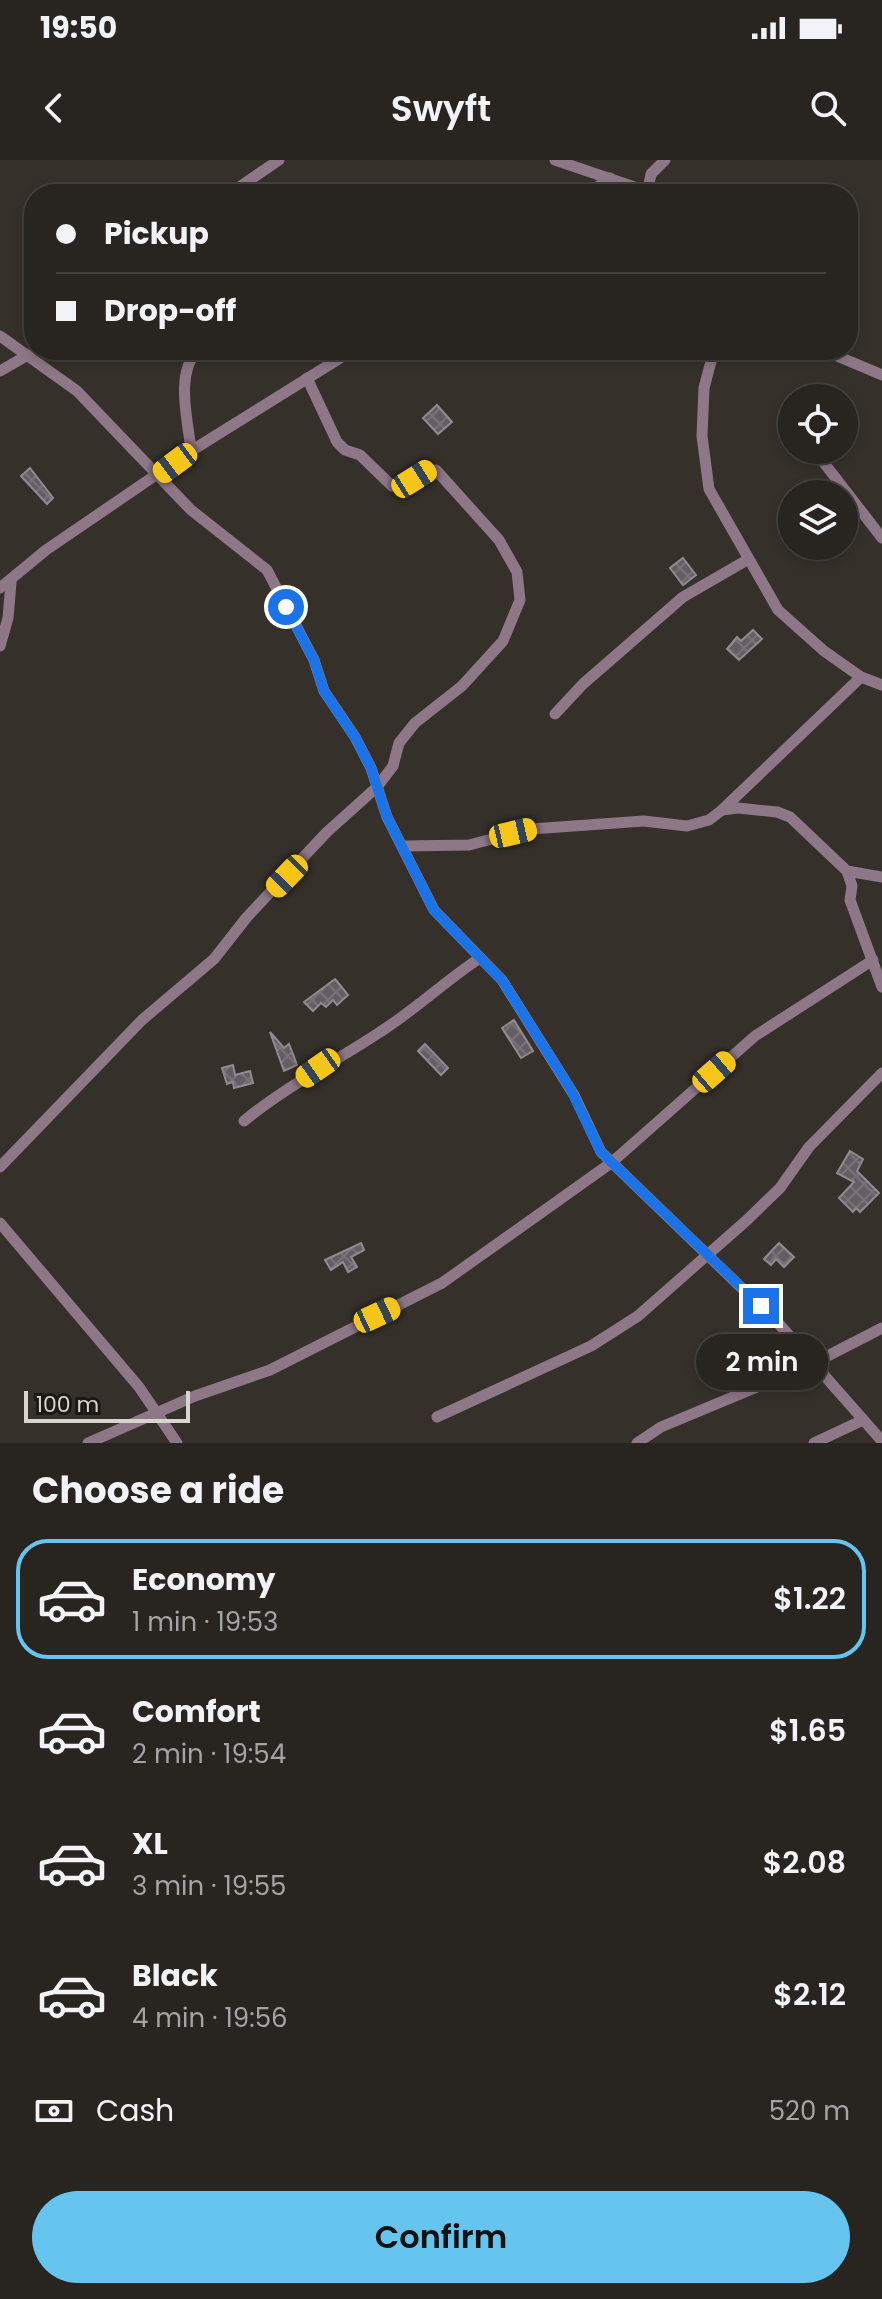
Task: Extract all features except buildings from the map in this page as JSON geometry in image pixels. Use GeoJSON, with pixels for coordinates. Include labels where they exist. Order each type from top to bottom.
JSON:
{"type":"FeatureCollection","features":[{"type":"Feature","properties":{"kind":"street"},"geometry":{"type":"LineString","coordinates":[[244,184],[279,160]]}},
{"type":"Feature","properties":{"kind":"street"},"geometry":{"type":"LineString","coordinates":[[555,160],[628,184]]}},
{"type":"Feature","properties":{"kind":"street"},"geometry":{"type":"LineString","coordinates":[[652,184],[651,174],[665,160]]}},
{"type":"Feature","properties":{"kind":"street"},"geometry":{"type":"LineString","coordinates":[[601,184],[610,178]]}},
{"type":"Feature","properties":{"kind":"street"},"geometry":{"type":"LineString","coordinates":[[0,336],[24,352]]}},
{"type":"Feature","properties":{"kind":"street"},"geometry":{"type":"LineString","coordinates":[[0,371],[24,357]]}},
{"type":"Feature","properties":{"kind":"street"},"geometry":{"type":"LineString","coordinates":[[35,360],[77,391],[218,535],[267,570],[314,660],[324,691],[355,737],[387,817],[405,846],[434,910],[502,980],[570,1088],[594,1141],[611,1163],[779,1324],[861,1421],[882,1441]]}},
{"type":"Feature","properties":{"kind":"street"},"geometry":{"type":"LineString","coordinates":[[190,360],[184,378],[191,451]]}},
{"type":"Feature","properties":{"kind":"street"},"geometry":{"type":"LineString","coordinates":[[0,646],[8,618],[5,585],[46,550],[191,451],[337,360]]}},
{"type":"Feature","properties":{"kind":"street"},"geometry":{"type":"LineString","coordinates":[[711,360],[704,388],[702,436],[709,489],[767,596],[794,628],[861,677],[881,683]]}},
{"type":"Feature","properties":{"kind":"street"},"geometry":{"type":"LineString","coordinates":[[847,360],[882,375]]}},
{"type":"Feature","properties":{"kind":"street"},"geometry":{"type":"LineString","coordinates":[[0,1167],[142,1020],[214,959],[247,917],[338,822],[377,787],[393,766],[405,734],[491,658],[512,623],[520,588],[510,556],[499,540],[436,470],[392,486],[360,455],[341,446],[307,378]]}},
{"type":"Feature","properties":{"kind":"street"},"geometry":{"type":"LineString","coordinates":[[825,464],[882,538]]}},
{"type":"Feature","properties":{"kind":"street"},"geometry":{"type":"LineString","coordinates":[[555,714],[583,684],[683,597],[747,560]]}},
{"type":"Feature","properties":{"kind":"street"},"geometry":{"type":"LineString","coordinates":[[405,846],[469,845],[531,829],[644,821],[687,826],[709,820],[861,677]]}},
{"type":"Feature","properties":{"kind":"street"},"geometry":{"type":"LineString","coordinates":[[722,810],[777,812],[790,817],[847,871],[852,886],[850,900],[882,987]]}},
{"type":"Feature","properties":{"kind":"street"},"geometry":{"type":"LineString","coordinates":[[847,871],[882,877]]}},
{"type":"Feature","properties":{"kind":"street"},"geometry":{"type":"LineString","coordinates":[[244,1121],[318,1068],[380,1032],[433,989],[480,958]]}},
{"type":"Feature","properties":{"kind":"street"},"geometry":{"type":"LineString","coordinates":[[88,1443],[195,1396],[270,1370],[427,1292],[611,1163],[755,1036],[873,960]]}},
{"type":"Feature","properties":{"kind":"street"},"geometry":{"type":"LineString","coordinates":[[878,1078],[882,1095]]}},
{"type":"Feature","properties":{"kind":"street"},"geometry":{"type":"LineString","coordinates":[[437,1417],[591,1346],[638,1316],[780,1188],[809,1147],[878,1078]]}},
{"type":"Feature","properties":{"kind":"street"},"geometry":{"type":"LineString","coordinates":[[0,1223],[131,1377],[177,1443]]}},
{"type":"Feature","properties":{"kind":"street"},"geometry":{"type":"LineString","coordinates":[[637,1443],[687,1415],[812,1364],[882,1328]]}},
{"type":"Feature","properties":{"kind":"street"},"geometry":{"type":"LineString","coordinates":[[814,1443],[861,1421]]}},
{"type":"Feature","properties":{"kind":"route"},"geometry":{"type":"LineString","coordinates":[[286,607],[314,660],[330,703],[355,737],[371,768],[387,817],[405,846],[412,868],[434,910],[450,930],[502,980],[570,1088],[601,1152],[761,1306]]}}]}
